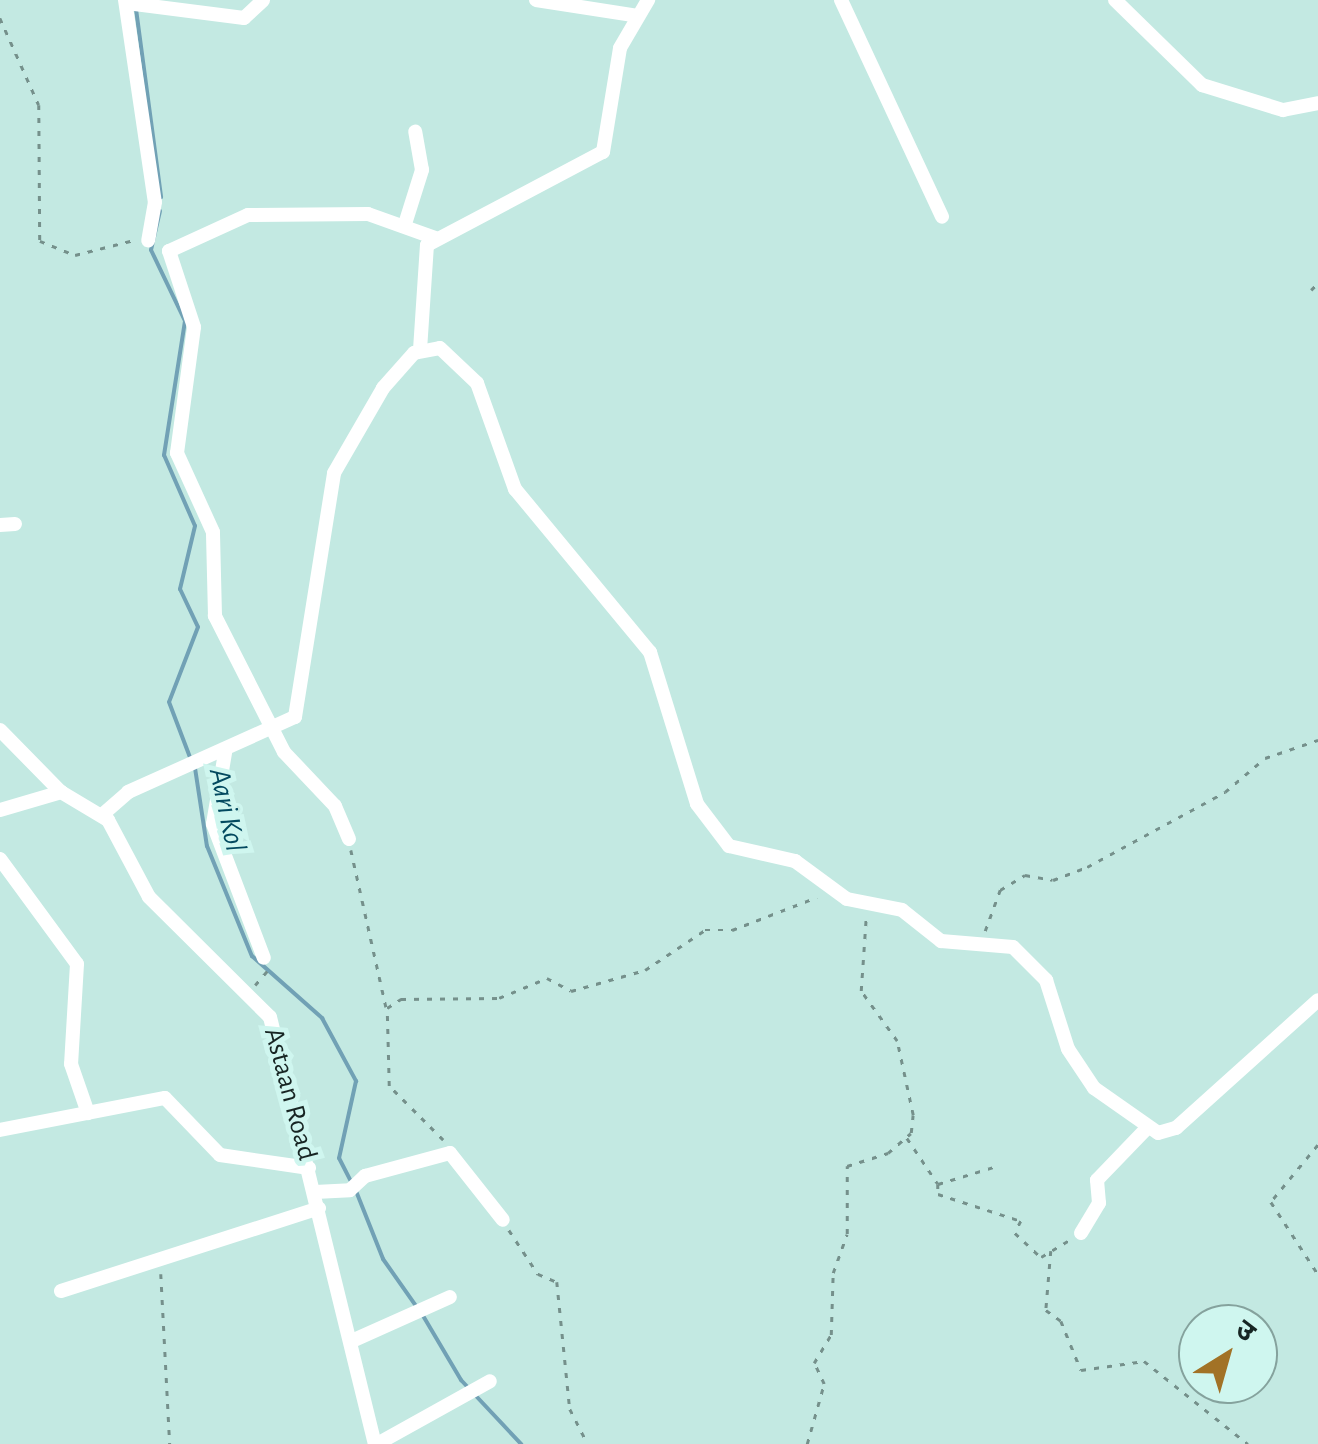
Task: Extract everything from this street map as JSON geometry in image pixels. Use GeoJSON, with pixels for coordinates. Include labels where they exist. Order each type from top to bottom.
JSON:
{"type":"FeatureCollection","features":[{"type":"Feature","properties":{"kind":"street"},"geometry":{"type":"LineString","coordinates":[[148,240],[154,202],[131,2],[244,18],[262,0]]}},
{"type":"Feature","properties":{"kind":"street"},"geometry":{"type":"LineString","coordinates":[[536,0],[638,16]]}},
{"type":"Feature","properties":{"kind":"street"},"geometry":{"type":"LineString","coordinates":[[0,730],[61,792],[102,815],[173,772],[276,733],[302,701],[334,473],[367,409],[420,350],[420,263],[435,238],[603,152],[620,48],[648,0]]}},
{"type":"Feature","properties":{"kind":"street"},"geometry":{"type":"LineString","coordinates":[[840,0],[942,217]]}},
{"type":"Feature","properties":{"kind":"street"},"geometry":{"type":"LineString","coordinates":[[1115,0],[1202,84],[1282,110],[1318,104]]}},
{"type":"Feature","properties":{"kind":"street"},"geometry":{"type":"LineString","coordinates":[[405,224],[422,170],[415,132]]}},
{"type":"Feature","properties":{"kind":"street"},"geometry":{"type":"LineString","coordinates":[[349,839],[335,806],[302,780],[216,616],[213,532],[177,453],[194,327],[169,251],[237,216],[284,222],[333,212],[405,224],[435,238]]}},
{"type":"Feature","properties":{"kind":"street"},"geometry":{"type":"LineString","coordinates":[[420,350],[446,350],[468,368],[515,489],[650,652],[716,835],[739,850],[796,861],[853,901],[902,910],[941,942],[1004,942],[1034,965],[1076,1062],[1146,1129]]}},
{"type":"Feature","properties":{"kind":"street"},"geometry":{"type":"LineString","coordinates":[[225,753],[212,824],[264,958]]}},
{"type":"Feature","properties":{"kind":"street"},"geometry":{"type":"LineString","coordinates":[[0,810],[61,792]]}},
{"type":"Feature","properties":{"kind":"street","name":"Astaan Road"},"geometry":{"type":"LineString","coordinates":[[102,815],[149,897],[270,1017],[354,1340],[376,1444]]}},
{"type":"Feature","properties":{"kind":"street"},"geometry":{"type":"LineString","coordinates":[[0,858],[77,964],[71,1064],[88,1113]]}},
{"type":"Feature","properties":{"kind":"street"},"geometry":{"type":"LineString","coordinates":[[1080,1233],[1100,1203],[1097,1180],[1146,1129],[1176,1128],[1318,1000]]}},
{"type":"Feature","properties":{"kind":"street"},"geometry":{"type":"LineString","coordinates":[[0,1130],[165,1098],[220,1154],[310,1168]]}},
{"type":"Feature","properties":{"kind":"street"},"geometry":{"type":"LineString","coordinates":[[315,1192],[356,1187],[443,1153],[456,1157],[503,1220]]}},
{"type":"Feature","properties":{"kind":"street"},"geometry":{"type":"LineString","coordinates":[[61,1291],[161,1263],[319,1208]]}},
{"type":"Feature","properties":{"kind":"street"},"geometry":{"type":"LineString","coordinates":[[354,1340],[450,1297]]}},
{"type":"Feature","properties":{"kind":"street"},"geometry":{"type":"LineString","coordinates":[[376,1444],[485,1384]]}},
{"type":"Feature","properties":{"kind":"path"},"geometry":{"type":"LineString","coordinates":[[0,18],[38,105],[40,241],[75,255],[148,240]]}},
{"type":"Feature","properties":{"kind":"path"},"geometry":{"type":"LineString","coordinates":[[1311,290],[1318,283]]}},
{"type":"Feature","properties":{"kind":"path"},"geometry":{"type":"LineString","coordinates":[[984,941],[1000,890],[1025,875],[1053,880],[1088,867],[1225,792],[1266,758],[1318,740]]}},
{"type":"Feature","properties":{"kind":"path"},"geometry":{"type":"LineString","coordinates":[[349,839],[387,1008],[389,1086],[456,1157]]}},
{"type":"Feature","properties":{"kind":"path"},"geometry":{"type":"LineString","coordinates":[[387,1008],[401,999],[499,998],[547,978],[571,991],[645,970],[705,930],[732,930],[831,888]]}},
{"type":"Feature","properties":{"kind":"path"},"geometry":{"type":"LineString","coordinates":[[807,1444],[824,1384],[814,1363],[831,1334],[833,1273],[848,1234],[846,1166],[906,1137],[914,1115],[896,1041],[857,977],[867,918],[853,901]]}},
{"type":"Feature","properties":{"kind":"path"},"geometry":{"type":"LineString","coordinates":[[906,1137],[938,1184],[938,1194],[1014,1216],[1021,1221],[1015,1232],[1041,1257],[1080,1233]]}},
{"type":"Feature","properties":{"kind":"path"},"geometry":{"type":"LineString","coordinates":[[1318,1144],[1271,1202],[1318,1274]]}},
{"type":"Feature","properties":{"kind":"path"},"geometry":{"type":"LineString","coordinates":[[938,1184],[997,1166]]}},
{"type":"Feature","properties":{"kind":"path"},"geometry":{"type":"LineString","coordinates":[[503,1220],[538,1274],[557,1282],[570,1409],[588,1444]]}},
{"type":"Feature","properties":{"kind":"path"},"geometry":{"type":"LineString","coordinates":[[1051,1252],[1046,1310],[1061,1321],[1081,1370],[1144,1361],[1248,1444]]}},
{"type":"Feature","properties":{"kind":"path"},"geometry":{"type":"LineString","coordinates":[[161,1263],[170,1444]]}},
{"type":"Feature","properties":{"kind":"waterway"},"geometry":{"type":"LineString","coordinates":[[136,9],[161,197]]}},
{"type":"Feature","properties":{"kind":"waterway","name":"Aari Kol"},"geometry":{"type":"LineString","coordinates":[[160,211],[151,250],[185,321],[164,455],[195,526],[180,589],[198,627],[169,702],[191,760]]}},
{"type":"Feature","properties":{"kind":"waterway","name":"Aari Kol"},"geometry":{"type":"LineString","coordinates":[[195,768],[207,846],[252,956],[322,1018],[356,1081],[339,1158],[352,1183]]}},
{"type":"Feature","properties":{"kind":"waterway","name":"Aari Kol"},"geometry":{"type":"LineString","coordinates":[[356,1191],[383,1259],[416,1306]]}},
{"type":"Feature","properties":{"kind":"waterway","name":"Aari Kol"},"geometry":{"type":"LineString","coordinates":[[422,1314],[461,1380],[521,1444]]}}]}
